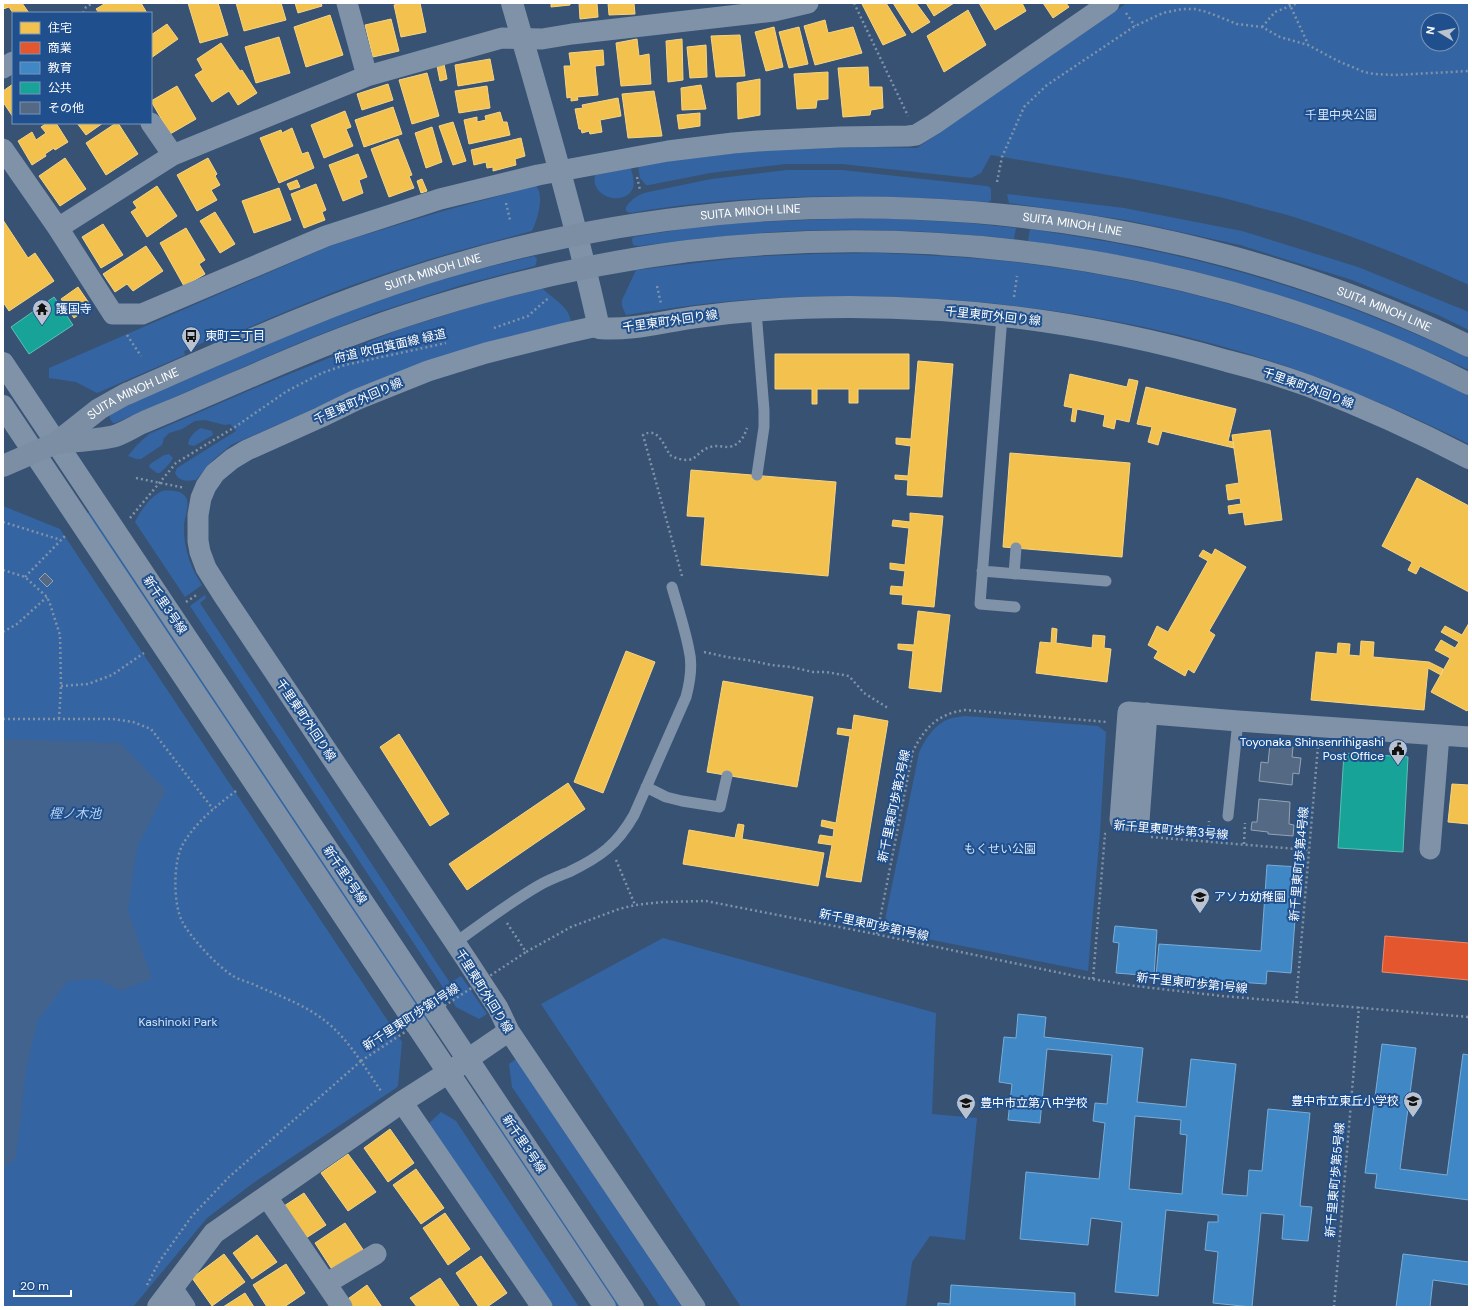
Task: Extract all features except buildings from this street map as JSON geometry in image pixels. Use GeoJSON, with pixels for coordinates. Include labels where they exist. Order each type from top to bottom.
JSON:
{"type":"FeatureCollection","features":[{"type":"Feature","properties":{"kind":"main road","name":"SUITA MINOH LINE"},"geometry":{"type":"LineString","coordinates":[[3,466],[56,443],[99,409],[124,395],[320,310],[374,290],[435,270],[496,253],[576,234],[623,225],[686,217],[756,211],[801,208],[886,207],[922,209],[1029,217],[1156,239],[1240,260],[1317,283],[1416,321],[1469,346]]}},
{"type":"Feature","properties":{"kind":"main road","name":"SUITA MINOH LINE"},"geometry":{"type":"LineString","coordinates":[[56,443],[114,436],[303,354],[386,322],[500,287],[585,268],[688,251],[803,242],[858,242],[973,246],[1101,263],[1206,286],[1329,324],[1402,353],[1469,384]]}},
{"type":"Feature","properties":{"kind":"street"},"geometry":{"type":"LineString","coordinates":[[347,3],[367,76]]}},
{"type":"Feature","properties":{"kind":"street"},"geometry":{"type":"LineString","coordinates":[[512,3],[532,70],[576,234],[599,328]]}},
{"type":"Feature","properties":{"kind":"street"},"geometry":{"type":"LineString","coordinates":[[58,228],[173,155],[367,76],[502,38],[542,39],[567,34],[774,11],[808,3]]}},
{"type":"Feature","properties":{"kind":"street"},"geometry":{"type":"LineString","coordinates":[[3,149],[58,228],[113,314],[142,314],[326,236],[440,200],[538,175],[668,151],[746,142],[916,135],[957,109],[1109,3]]}},
{"type":"Feature","properties":{"kind":"street"},"geometry":{"type":"LineString","coordinates":[[3,68],[12,63]]}},
{"type":"Feature","properties":{"kind":"street"},"geometry":{"type":"LineString","coordinates":[[152,124],[173,155]]}},
{"type":"Feature","properties":{"kind":"street","name":"千里東町外回り線"},"geometry":{"type":"LineString","coordinates":[[695,1307],[510,1031],[498,1008],[206,568],[200,552],[198,541],[198,515],[203,492],[215,473],[232,459],[252,448],[358,399],[428,371],[486,353],[566,332],[593,327],[623,328],[699,316],[756,311],[851,307],[942,311],[1002,316],[1128,336],[1194,351],[1244,365],[1307,386],[1362,407],[1426,436],[1469,458]]}},
{"type":"Feature","properties":{"kind":"street","name":"新千里3号線"},"geometry":{"type":"LineString","coordinates":[[3,363],[633,1307]]}},
{"type":"Feature","properties":{"kind":"street","name":"新千里3号線"},"geometry":{"type":"LineString","coordinates":[[3,406],[605,1307]]}},
{"type":"Feature","properties":{"kind":"street"},"geometry":{"type":"LineString","coordinates":[[1133,774],[1147,714],[1469,737]]}},
{"type":"Feature","properties":{"kind":"street"},"geometry":{"type":"LineString","coordinates":[[1430,849],[1439,735]]}},
{"type":"Feature","properties":{"kind":"street"},"geometry":{"type":"LineString","coordinates":[[158,1307],[214,1233],[402,1102],[510,1031]]}},
{"type":"Feature","properties":{"kind":"street"},"geometry":{"type":"LineString","coordinates":[[402,1102],[542,1307]]}},
{"type":"Feature","properties":{"kind":"street"},"geometry":{"type":"LineString","coordinates":[[267,1197],[342,1307]]}},
{"type":"Feature","properties":{"kind":"street"},"geometry":{"type":"LineString","coordinates":[[327,1284],[376,1254]]}},
{"type":"Feature","properties":{"kind":"street"},"geometry":{"type":"LineString","coordinates":[[172,1288],[185,1307]]}},
{"type":"Feature","properties":{"kind":"lane"},"geometry":{"type":"LineString","coordinates":[[756,311],[764,410],[764,427],[758,475]]}},
{"type":"Feature","properties":{"kind":"lane"},"geometry":{"type":"LineString","coordinates":[[1002,316],[980,604],[1015,607]]}},
{"type":"Feature","properties":{"kind":"lane"},"geometry":{"type":"LineString","coordinates":[[1014,574],[1016,548]]}},
{"type":"Feature","properties":{"kind":"lane"},"geometry":{"type":"LineString","coordinates":[[982,571],[1106,581]]}},
{"type":"Feature","properties":{"kind":"lane"},"geometry":{"type":"LineString","coordinates":[[455,943],[499,911],[540,885],[581,866],[598,856],[612,846],[625,831],[634,815],[686,697],[690,676],[690,651],[672,587]]}},
{"type":"Feature","properties":{"kind":"lane"},"geometry":{"type":"LineString","coordinates":[[1228,816],[1238,721]]}},
{"type":"Feature","properties":{"kind":"lane"},"geometry":{"type":"LineString","coordinates":[[646,787],[666,797],[720,807],[727,776]]}},
{"type":"Feature","properties":{"kind":"path"},"geometry":{"type":"LineString","coordinates":[[84,12],[86,7],[92,3]]}},
{"type":"Feature","properties":{"kind":"path"},"geometry":{"type":"LineString","coordinates":[[854,3],[916,135]]}},
{"type":"Feature","properties":{"kind":"path"},"geometry":{"type":"LineString","coordinates":[[1289,3],[1308,45]]}},
{"type":"Feature","properties":{"kind":"path"},"geometry":{"type":"LineString","coordinates":[[1262,27],[1275,12],[1298,3]]}},
{"type":"Feature","properties":{"kind":"path"},"geometry":{"type":"LineString","coordinates":[[997,182],[1002,157],[1024,107],[1047,85],[1135,26],[1163,13],[1182,9],[1195,9],[1208,12],[1237,24],[1262,27],[1280,37],[1308,45],[1338,62],[1364,72],[1374,74],[1395,75],[1469,71]]}},
{"type":"Feature","properties":{"kind":"path"},"geometry":{"type":"LineString","coordinates":[[490,330],[528,316],[546,300],[553,297]]}},
{"type":"Feature","properties":{"kind":"path"},"geometry":{"type":"LineString","coordinates":[[190,330],[197,345]]}},
{"type":"Feature","properties":{"kind":"path","name":"府道 吹田箕面線 緑道"},"geometry":{"type":"LineString","coordinates":[[128,522],[176,463],[235,427],[287,391],[329,370],[356,362],[449,342]]}},
{"type":"Feature","properties":{"kind":"path"},"geometry":{"type":"LineString","coordinates":[[136,478],[203,492]]}},
{"type":"Feature","properties":{"kind":"path"},"geometry":{"type":"LineString","coordinates":[[3,522],[61,540]]}},
{"type":"Feature","properties":{"kind":"path"},"geometry":{"type":"LineString","coordinates":[[25,577],[70,531]]}},
{"type":"Feature","properties":{"kind":"path"},"geometry":{"type":"LineString","coordinates":[[3,570],[25,577],[47,597],[60,635],[61,686],[59,720]]}},
{"type":"Feature","properties":{"kind":"path"},"geometry":{"type":"LineString","coordinates":[[185,603],[203,591]]}},
{"type":"Feature","properties":{"kind":"path"},"geometry":{"type":"LineString","coordinates":[[3,632],[17,624],[47,597]]}},
{"type":"Feature","properties":{"kind":"path"},"geometry":{"type":"LineString","coordinates":[[61,686],[88,684],[112,674],[149,650]]}},
{"type":"Feature","properties":{"kind":"path"},"geometry":{"type":"LineString","coordinates":[[703,652],[753,660],[771,665],[792,667],[812,672],[826,672],[849,676],[864,693],[888,708]]}},
{"type":"Feature","properties":{"kind":"path","name":"新千里東町歩第2号線"},"geometry":{"type":"LineString","coordinates":[[878,934],[913,752],[921,737],[932,724],[947,714],[965,710],[1100,720],[1109,722]]}},
{"type":"Feature","properties":{"kind":"path"},"geometry":{"type":"LineString","coordinates":[[3,719],[113,719],[133,722],[151,729],[213,809]]}},
{"type":"Feature","properties":{"kind":"path","name":"新千里東町歩第4号線"},"geometry":{"type":"LineString","coordinates":[[1296,1003],[1319,727]]}},
{"type":"Feature","properties":{"kind":"path"},"geometry":{"type":"LineString","coordinates":[[146,1288],[159,1262],[192,1216],[235,1172],[361,1061],[339,1034],[320,1017],[290,1000],[232,976],[204,951],[182,921],[176,894],[176,870],[182,846],[196,826],[213,809],[239,788]]}},
{"type":"Feature","properties":{"kind":"path"},"geometry":{"type":"LineString","coordinates":[[1207,842],[1209,821]]}},
{"type":"Feature","properties":{"kind":"path"},"geometry":{"type":"LineString","coordinates":[[1244,844],[1245,823]]}},
{"type":"Feature","properties":{"kind":"path","name":"新千里東町歩第3号線"},"geometry":{"type":"LineString","coordinates":[[1093,980],[1104,834],[1112,834]]}},
{"type":"Feature","properties":{"kind":"path","name":"新千里東町歩第3号線"},"geometry":{"type":"LineString","coordinates":[[1147,837],[1309,850]]}},
{"type":"Feature","properties":{"kind":"path","name":"新千里東町歩第1号線"},"geometry":{"type":"LineString","coordinates":[[381,1092],[361,1061],[526,952],[571,926],[598,916],[635,905],[681,901],[719,903],[878,934],[1093,980],[1143,987],[1296,1003],[1469,1017]]}},
{"type":"Feature","properties":{"kind":"path"},"geometry":{"type":"LineString","coordinates":[[505,919],[526,952]]}},
{"type":"Feature","properties":{"kind":"path","name":"新千里東町歩第5号線"},"geometry":{"type":"LineString","coordinates":[[1334,1307],[1359,1007]]}},
{"type":"Feature","properties":{"kind":"green space","name":"千里中央公園"},"geometry":{"type":"Polygon","coordinates":[[[1127,3],[1469,3],[1469,285],[1360,240],[1316,224],[1247,204],[1183,189],[991,155],[981,173],[971,178],[842,164],[786,164],[710,173],[646,185],[640,178],[638,166],[694,157],[785,149],[871,147],[917,148],[1127,3]]]}},
{"type":"Feature","properties":{"kind":"green space"},"geometry":{"type":"Polygon","coordinates":[[[631,168],[634,185],[628,195],[622,198],[608,197],[597,189],[595,175],[631,168]]]}},
{"type":"Feature","properties":{"kind":"green space"},"geometry":{"type":"Polygon","coordinates":[[[787,170],[842,170],[986,186],[990,187],[991,200],[988,202],[853,196],[763,198],[674,206],[630,213],[626,211],[626,207],[632,200],[644,193],[711,179],[787,170]]]}},
{"type":"Feature","properties":{"kind":"green space"},"geometry":{"type":"Polygon","coordinates":[[[536,186],[539,190],[540,202],[538,215],[532,231],[442,256],[361,282],[285,312],[211,344],[209,340],[184,351],[185,355],[97,393],[76,382],[49,378],[49,368],[332,245],[443,211],[536,186]]]}},
{"type":"Feature","properties":{"kind":"green space"},"geometry":{"type":"Polygon","coordinates":[[[1007,194],[1124,208],[1242,231],[1358,267],[1469,312],[1469,330],[1438,315],[1352,280],[1240,245],[1126,220],[1009,203],[1007,194]]]}},
{"type":"Feature","properties":{"kind":"green space"},"geometry":{"type":"Polygon","coordinates":[[[834,219],[898,219],[969,223],[1016,228],[1014,239],[880,230],[810,230],[711,237],[638,246],[633,245],[632,240],[633,237],[695,227],[752,222],[834,219]]]}},
{"type":"Feature","properties":{"kind":"green space"},"geometry":{"type":"Polygon","coordinates":[[[1030,229],[1164,253],[1203,262],[1281,284],[1395,325],[1432,341],[1469,358],[1469,370],[1408,343],[1315,307],[1251,287],[1172,266],[1100,252],[1028,241],[1030,229]]]}},
{"type":"Feature","properties":{"kind":"green space"},"geometry":{"type":"Polygon","coordinates":[[[879,253],[980,259],[1073,270],[1190,294],[1247,309],[1304,327],[1415,371],[1469,396],[1469,444],[1406,414],[1297,370],[1176,334],[1049,310],[921,298],[858,296],[752,299],[626,315],[622,306],[622,300],[636,270],[747,257],[879,253]]]}},
{"type":"Feature","properties":{"kind":"green space"},"geometry":{"type":"Polygon","coordinates":[[[534,256],[537,259],[535,266],[462,285],[375,313],[299,343],[115,423],[113,423],[110,419],[110,414],[114,411],[296,332],[373,302],[459,274],[534,256]]]}},
{"type":"Feature","properties":{"kind":"green space"},"geometry":{"type":"Polygon","coordinates":[[[543,289],[564,307],[570,316],[571,322],[350,393],[231,445],[213,460],[196,480],[186,481],[179,478],[175,473],[177,468],[236,431],[230,424],[225,425],[205,420],[195,421],[182,429],[169,433],[164,438],[162,445],[141,459],[128,456],[149,434],[255,388],[398,330],[487,302],[543,289]]]}},
{"type":"Feature","properties":{"kind":"green space"},"geometry":{"type":"Polygon","coordinates":[[[201,428],[212,431],[213,435],[194,446],[189,445],[188,444],[191,437],[201,428]]]}},
{"type":"Feature","properties":{"kind":"green space"},"geometry":{"type":"Polygon","coordinates":[[[169,454],[173,458],[160,473],[157,473],[149,467],[150,464],[164,455],[169,454]]]}},
{"type":"Feature","properties":{"kind":"green space"},"geometry":{"type":"Polygon","coordinates":[[[162,491],[180,492],[187,500],[184,524],[186,549],[194,571],[202,585],[185,597],[135,522],[146,504],[162,491]]]}},
{"type":"Feature","properties":{"kind":"green space","name":"Kashinoki Park"},"geometry":{"type":"Polygon","coordinates":[[[3,506],[60,529],[402,1042],[398,1086],[396,1088],[256,1181],[207,1218],[133,1307],[3,1307],[3,506]]]}},
{"type":"Feature","properties":{"kind":"green space"},"geometry":{"type":"Polygon","coordinates":[[[92,512],[431,1023],[428,1025],[87,514],[92,512]]]}},
{"type":"Feature","properties":{"kind":"green space"},"geometry":{"type":"Polygon","coordinates":[[[205,595],[206,598],[200,603],[450,983],[461,976],[487,1014],[479,1019],[456,1007],[190,606],[205,595]]]}},
{"type":"Feature","properties":{"kind":"green space","name":"もくせい公園"},"geometry":{"type":"Polygon","coordinates":[[[965,716],[1098,726],[1106,732],[1100,832],[1088,971],[892,932],[885,920],[919,753],[927,738],[939,725],[951,718],[965,716]]]}},
{"type":"Feature","properties":{"kind":"green space"},"geometry":{"type":"Polygon","coordinates":[[[663,938],[936,1013],[932,1114],[977,1118],[965,1240],[930,1236],[912,1262],[906,1307],[741,1307],[541,1004],[663,938]]]}},
{"type":"Feature","properties":{"kind":"green space"},"geometry":{"type":"Polygon","coordinates":[[[517,1058],[682,1307],[660,1307],[512,1087],[509,1064],[517,1058]]]}},
{"type":"Feature","properties":{"kind":"green space"},"geometry":{"type":"Polygon","coordinates":[[[486,1104],[622,1307],[616,1307],[481,1106],[486,1104]]]}},
{"type":"Feature","properties":{"kind":"green space"},"geometry":{"type":"Polygon","coordinates":[[[441,1112],[456,1121],[579,1307],[551,1307],[427,1125],[441,1112]]]}},
{"type":"Feature","properties":{"kind":"water","name":"樫ノ木池"},"geometry":{"type":"Polygon","coordinates":[[[3,739],[120,743],[166,790],[137,847],[128,911],[152,978],[121,991],[98,979],[68,981],[38,1020],[26,1069],[16,1158],[3,1169],[3,739]]]}},
{"type":"Feature","properties":{"kind":"place","name":"護国寺"},"geometry":{"type":"Point","coordinates":[42,326]}},
{"type":"Feature","properties":{"kind":"place","name":"東町三丁目"},"geometry":{"type":"Point","coordinates":[191,353]}},
{"type":"Feature","properties":{"kind":"place","name":"Toyonaka Shinsenrihigashi Post Office"},"geometry":{"type":"Point","coordinates":[1398,766]}},
{"type":"Feature","properties":{"kind":"place","name":"アソカ幼稚園"},"geometry":{"type":"Point","coordinates":[1200,914]}},
{"type":"Feature","properties":{"kind":"place","name":"豊中市立東丘小学校"},"geometry":{"type":"Point","coordinates":[1413,1118]}},
{"type":"Feature","properties":{"kind":"place","name":"豊中市立第八中学校"},"geometry":{"type":"Point","coordinates":[966,1120]}}]}
